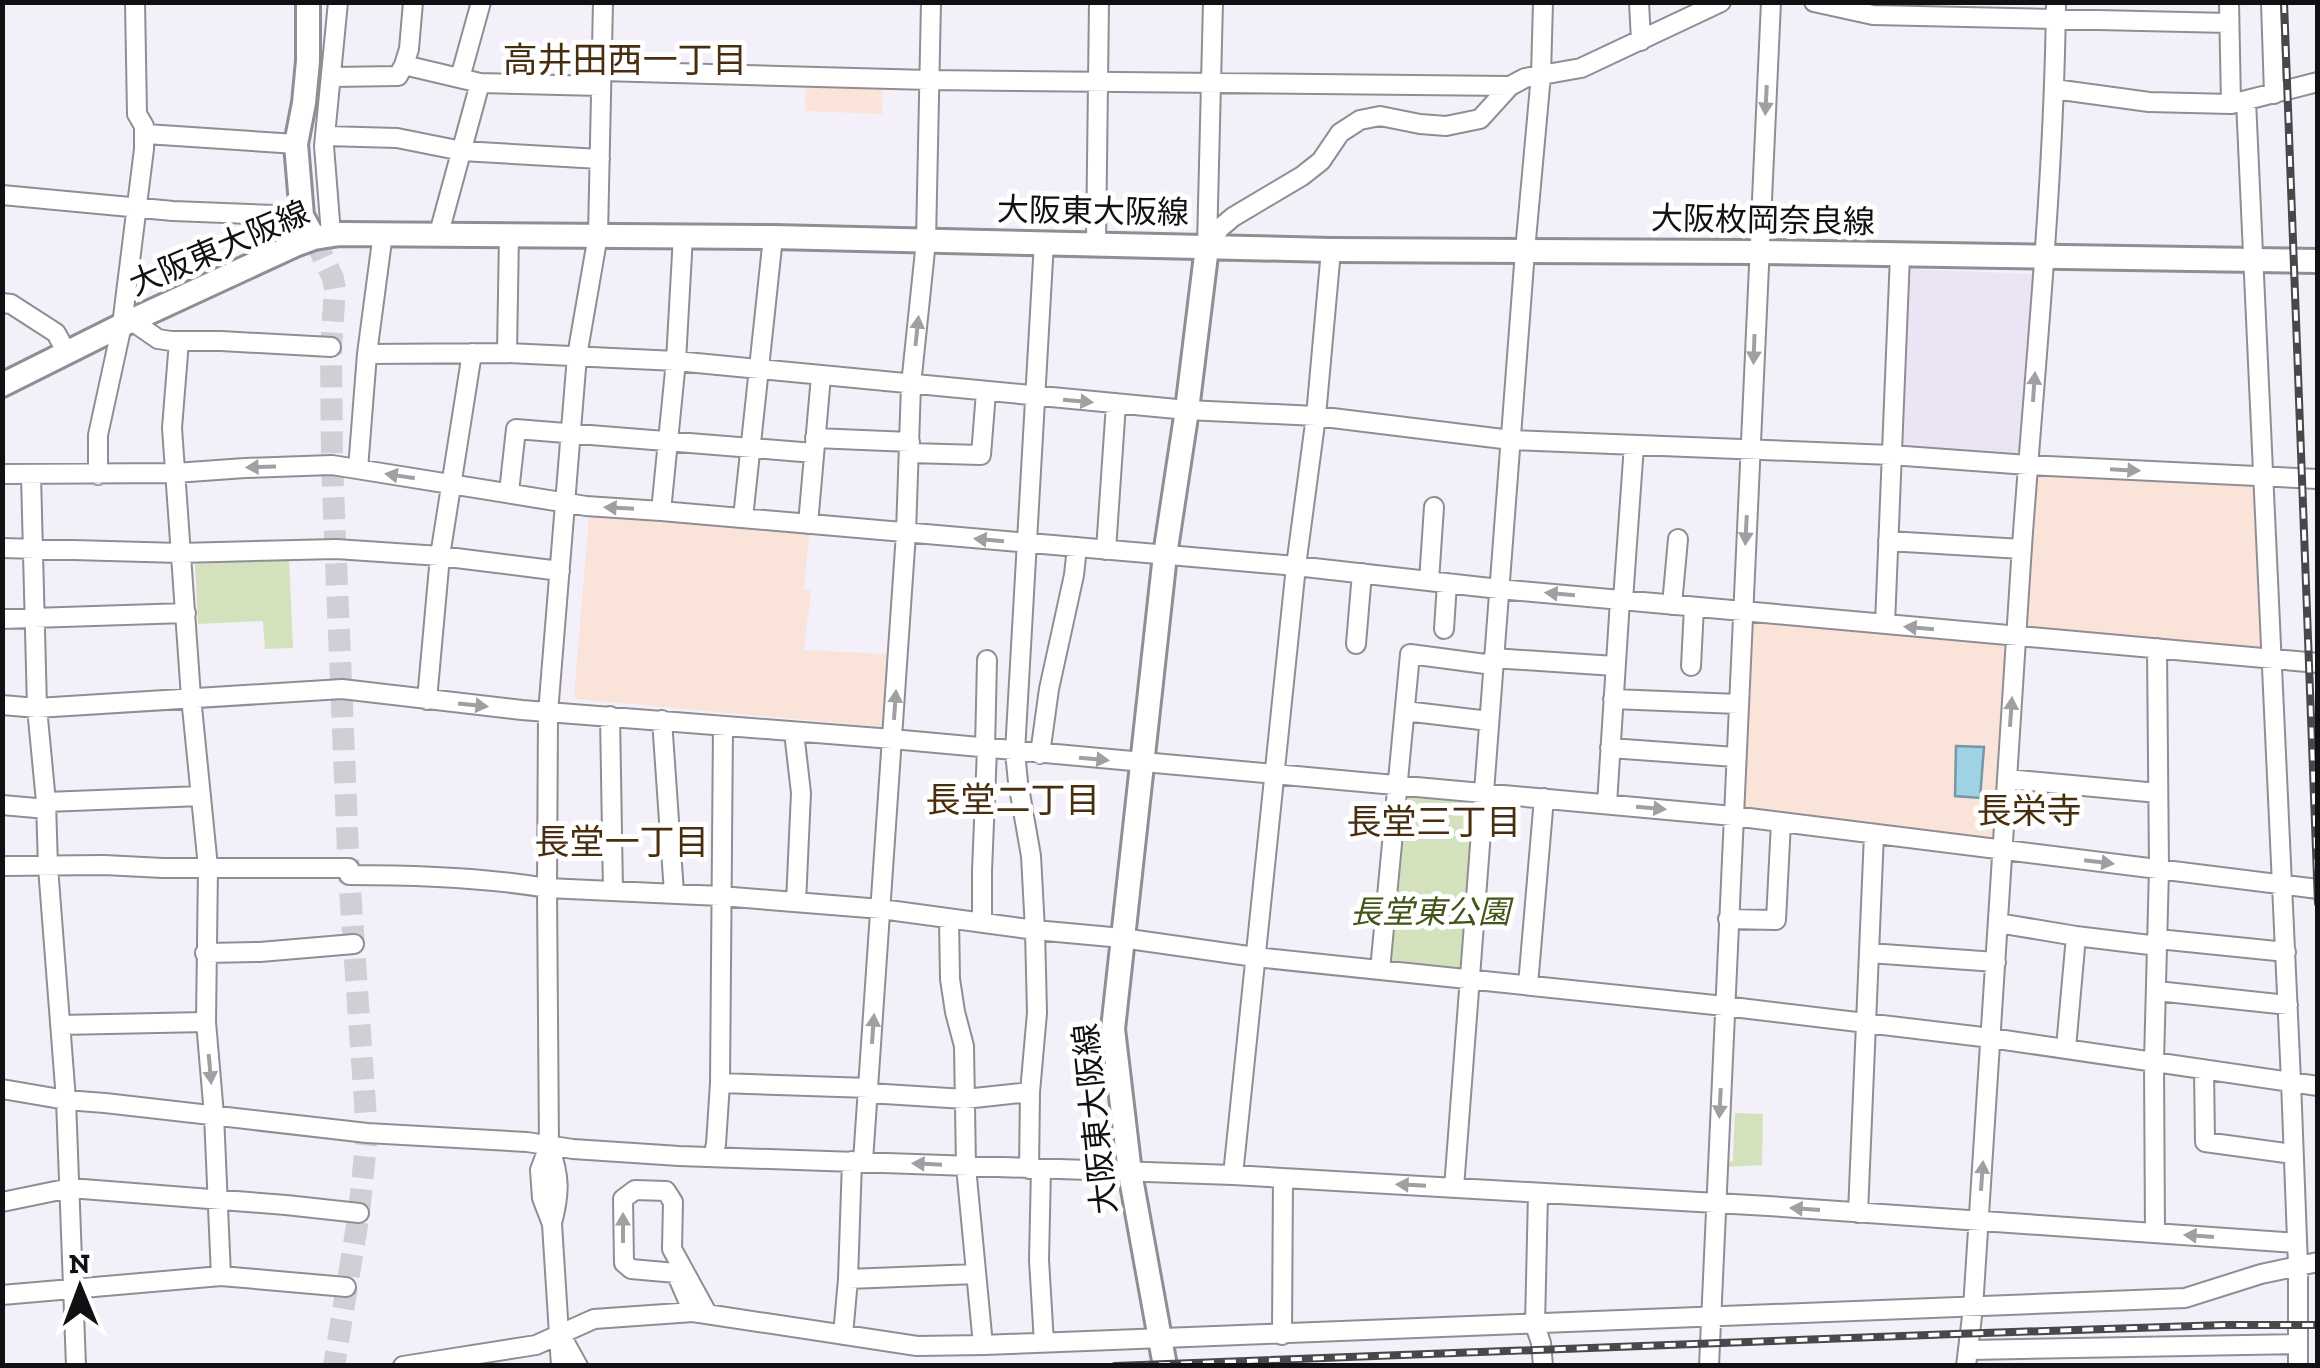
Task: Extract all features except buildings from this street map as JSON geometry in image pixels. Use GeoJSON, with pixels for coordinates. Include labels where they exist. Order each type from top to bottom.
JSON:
{"type":"FeatureCollection","features":[{"type":"Feature","properties":{"kind":"main road"},"geometry":{"type":"LineString","coordinates":[[308,2],[308,61],[296,144],[302,216],[322,236]]}},
{"type":"Feature","properties":{"kind":"main road","name":"大阪東大阪線"},"geometry":{"type":"LineString","coordinates":[[2,385],[127,323],[322,236],[384,233],[773,237],[1207,247],[1165,555],[1113,1029],[1130,1173],[1165,1366]]}},
{"type":"Feature","properties":{"kind":"main road","name":"大阪枚岡奈良線"},"geometry":{"type":"LineString","coordinates":[[1207,247],[2318,260]]}},
{"type":"Feature","properties":{"kind":"street"},"geometry":{"type":"LineString","coordinates":[[98,475],[98,435],[127,323],[146,134],[137,114],[135,2]]}},
{"type":"Feature","properties":{"kind":"street"},"geometry":{"type":"LineString","coordinates":[[322,236],[338,2]]}},
{"type":"Feature","properties":{"kind":"street"},"geometry":{"type":"LineString","coordinates":[[332,77],[398,76],[409,49],[413,2]]}},
{"type":"Feature","properties":{"kind":"street"},"geometry":{"type":"LineString","coordinates":[[460,78],[481,2]]}},
{"type":"Feature","properties":{"kind":"street"},"geometry":{"type":"LineString","coordinates":[[562,1366],[552,1224],[542,1198],[540,1170],[548,1146],[548,713],[577,356],[598,235],[603,2]]}},
{"type":"Feature","properties":{"kind":"street"},"geometry":{"type":"LineString","coordinates":[[843,1335],[858,1161],[869,1090],[912,386],[926,240],[931,2]]}},
{"type":"Feature","properties":{"kind":"street"},"geometry":{"type":"LineString","coordinates":[[1096,244],[1099,2]]}},
{"type":"Feature","properties":{"kind":"street"},"geometry":{"type":"LineString","coordinates":[[1207,247],[1213,2]]}},
{"type":"Feature","properties":{"kind":"street"},"geometry":{"type":"LineString","coordinates":[[1454,1188],[1541,74],[1543,2]]}},
{"type":"Feature","properties":{"kind":"street"},"geometry":{"type":"LineString","coordinates":[[1639,2],[1641,41]]}},
{"type":"Feature","properties":{"kind":"street"},"geometry":{"type":"LineString","coordinates":[[1207,247],[1233,217],[1321,161],[1340,133],[1360,120],[1380,116],[1446,126],[1480,119],[1510,86],[1525,78],[1580,68],[1721,2]]}},
{"type":"Feature","properties":{"kind":"street"},"geometry":{"type":"LineString","coordinates":[[1709,1366],[1771,2]]}},
{"type":"Feature","properties":{"kind":"street"},"geometry":{"type":"LineString","coordinates":[[1814,2],[1873,15],[2056,10],[2138,12],[2229,22]]}},
{"type":"Feature","properties":{"kind":"street"},"geometry":{"type":"LineString","coordinates":[[2229,2],[2253,259],[2286,952],[2298,1366]]}},
{"type":"Feature","properties":{"kind":"street"},"geometry":{"type":"LineString","coordinates":[[2271,2],[2274,94]]}},
{"type":"Feature","properties":{"kind":"street"},"geometry":{"type":"LineString","coordinates":[[2056,10],[2044,258],[1974,1308],[1967,1358],[2297,1344]]}},
{"type":"Feature","properties":{"kind":"street"},"geometry":{"type":"LineString","coordinates":[[404,65],[480,83],[601,78],[1510,86]]}},
{"type":"Feature","properties":{"kind":"street"},"geometry":{"type":"LineString","coordinates":[[2054,89],[2148,102],[2238,103],[2318,82]]}},
{"type":"Feature","properties":{"kind":"street"},"geometry":{"type":"LineString","coordinates":[[440,234],[480,83]]}},
{"type":"Feature","properties":{"kind":"street"},"geometry":{"type":"LineString","coordinates":[[146,134],[296,144]]}},
{"type":"Feature","properties":{"kind":"street"},"geometry":{"type":"LineString","coordinates":[[326,136],[397,138],[462,151],[600,159]]}},
{"type":"Feature","properties":{"kind":"street"},"geometry":{"type":"LineString","coordinates":[[2,195],[172,210],[302,216]]}},
{"type":"Feature","properties":{"kind":"street"},"geometry":{"type":"LineString","coordinates":[[358,469],[367,354],[384,233]]}},
{"type":"Feature","properties":{"kind":"street"},"geometry":{"type":"LineString","coordinates":[[507,353],[509,234]]}},
{"type":"Feature","properties":{"kind":"street"},"geometry":{"type":"LineString","coordinates":[[661,510],[676,361],[683,236]]}},
{"type":"Feature","properties":{"kind":"street"},"geometry":{"type":"LineString","coordinates":[[743,518],[773,237]]}},
{"type":"Feature","properties":{"kind":"street"},"geometry":{"type":"LineString","coordinates":[[1044,242],[1016,752],[1031,856],[1035,930],[1036,1013],[1030,1092],[1044,1343]]}},
{"type":"Feature","properties":{"kind":"street"},"geometry":{"type":"LineString","coordinates":[[1234,1176],[1331,250]]}},
{"type":"Feature","properties":{"kind":"street"},"geometry":{"type":"LineString","coordinates":[[1885,624],[1900,255]]}},
{"type":"Feature","properties":{"kind":"street"},"geometry":{"type":"LineString","coordinates":[[2,303],[12,304],[56,333],[67,353]]}},
{"type":"Feature","properties":{"kind":"street"},"geometry":{"type":"LineString","coordinates":[[127,323],[158,338],[179,341],[332,348]]}},
{"type":"Feature","properties":{"kind":"street"},"geometry":{"type":"LineString","coordinates":[[179,341],[172,428],[191,698],[208,867],[206,1022],[221,1276]]}},
{"type":"Feature","properties":{"kind":"street"},"geometry":{"type":"LineString","coordinates":[[427,700],[440,556],[472,353]]}},
{"type":"Feature","properties":{"kind":"street"},"geometry":{"type":"LineString","coordinates":[[367,354],[507,353],[676,361],[1116,404],[1316,416],[1511,440],[1891,455],[2028,466],[2318,479]]}},
{"type":"Feature","properties":{"kind":"street"},"geometry":{"type":"LineString","coordinates":[[808,524],[821,376]]}},
{"type":"Feature","properties":{"kind":"street"},"geometry":{"type":"LineString","coordinates":[[508,492],[516,429],[750,448],[910,448],[980,456],[986,392]]}},
{"type":"Feature","properties":{"kind":"street"},"geometry":{"type":"LineString","coordinates":[[1106,550],[1116,404]]}},
{"type":"Feature","properties":{"kind":"street"},"geometry":{"type":"LineString","coordinates":[[1607,804],[1634,445]]}},
{"type":"Feature","properties":{"kind":"street"},"geometry":{"type":"LineString","coordinates":[[2,474],[98,475],[314,466],[358,469],[565,503],[1296,566],[1499,589],[2318,663]]}},
{"type":"Feature","properties":{"kind":"street"},"geometry":{"type":"LineString","coordinates":[[31,474],[38,708],[66,1100],[76,1366]]}},
{"type":"Feature","properties":{"kind":"street"},"geometry":{"type":"LineString","coordinates":[[1434,507],[1444,629]]}},
{"type":"Feature","properties":{"kind":"street"},"geometry":{"type":"LineString","coordinates":[[1672,604],[1678,539]]}},
{"type":"Feature","properties":{"kind":"street"},"geometry":{"type":"LineString","coordinates":[[1888,541],[2022,549]]}},
{"type":"Feature","properties":{"kind":"street"},"geometry":{"type":"LineString","coordinates":[[1040,754],[1077,547]]}},
{"type":"Feature","properties":{"kind":"street"},"geometry":{"type":"LineString","coordinates":[[2,548],[180,553],[336,549],[440,556],[560,571]]}},
{"type":"Feature","properties":{"kind":"street"},"geometry":{"type":"LineString","coordinates":[[1356,644],[1362,573]]}},
{"type":"Feature","properties":{"kind":"street"},"geometry":{"type":"LineString","coordinates":[[1691,666],[1694,606]]}},
{"type":"Feature","properties":{"kind":"street"},"geometry":{"type":"LineString","coordinates":[[2,619],[186,614]]}},
{"type":"Feature","properties":{"kind":"street"},"geometry":{"type":"LineString","coordinates":[[2154,1233],[2159,869],[2157,648]]}},
{"type":"Feature","properties":{"kind":"street"},"geometry":{"type":"LineString","coordinates":[[1380,970],[1410,654],[1493,662],[1615,666]]}},
{"type":"Feature","properties":{"kind":"street"},"geometry":{"type":"LineString","coordinates":[[982,923],[987,660]]}},
{"type":"Feature","properties":{"kind":"street"},"geometry":{"type":"LineString","coordinates":[[2,705],[38,708],[342,689],[548,713],[892,739],[1733,816],[2318,889]]}},
{"type":"Feature","properties":{"kind":"street"},"geometry":{"type":"LineString","coordinates":[[1614,699],[1738,704]]}},
{"type":"Feature","properties":{"kind":"street"},"geometry":{"type":"LineString","coordinates":[[1404,711],[1489,720]]}},
{"type":"Feature","properties":{"kind":"street"},"geometry":{"type":"LineString","coordinates":[[610,716],[613,891]]}},
{"type":"Feature","properties":{"kind":"street"},"geometry":{"type":"LineString","coordinates":[[662,720],[674,894]]}},
{"type":"Feature","properties":{"kind":"street"},"geometry":{"type":"LineString","coordinates":[[712,1157],[720,1083],[723,726]]}},
{"type":"Feature","properties":{"kind":"street"},"geometry":{"type":"LineString","coordinates":[[794,732],[801,793],[796,902]]}},
{"type":"Feature","properties":{"kind":"street"},"geometry":{"type":"LineString","coordinates":[[1610,748],[1736,757]]}},
{"type":"Feature","properties":{"kind":"street"},"geometry":{"type":"LineString","coordinates":[[2007,779],[2158,793]]}},
{"type":"Feature","properties":{"kind":"street"},"geometry":{"type":"LineString","coordinates":[[2,805],[201,796]]}},
{"type":"Feature","properties":{"kind":"street"},"geometry":{"type":"LineString","coordinates":[[1528,985],[1544,798]]}},
{"type":"Feature","properties":{"kind":"street"},"geometry":{"type":"LineString","coordinates":[[1728,919],[1776,920],[1781,822]]}},
{"type":"Feature","properties":{"kind":"street"},"geometry":{"type":"LineString","coordinates":[[1858,1213],[1874,834]]}},
{"type":"Feature","properties":{"kind":"street"},"geometry":{"type":"LineString","coordinates":[[2,866],[104,864],[349,872],[881,910],[1255,957],[1991,1038],[2318,1086]]}},
{"type":"Feature","properties":{"kind":"street"},"geometry":{"type":"LineString","coordinates":[[949,919],[950,979],[964,1046],[966,1166],[983,1345]]}},
{"type":"Feature","properties":{"kind":"street"},"geometry":{"type":"LineString","coordinates":[[1998,923],[2076,936],[2286,952]]}},
{"type":"Feature","properties":{"kind":"street"},"geometry":{"type":"LineString","coordinates":[[2066,1048],[2076,936]]}},
{"type":"Feature","properties":{"kind":"street"},"geometry":{"type":"LineString","coordinates":[[205,953],[354,944]]}},
{"type":"Feature","properties":{"kind":"street"},"geometry":{"type":"LineString","coordinates":[[1869,953],[1996,962]]}},
{"type":"Feature","properties":{"kind":"street"},"geometry":{"type":"LineString","coordinates":[[2156,991],[2288,1005]]}},
{"type":"Feature","properties":{"kind":"street"},"geometry":{"type":"LineString","coordinates":[[60,1025],[206,1022]]}},
{"type":"Feature","properties":{"kind":"street"},"geometry":{"type":"LineString","coordinates":[[2204,1068],[2205,1142],[2294,1154]]}},
{"type":"Feature","properties":{"kind":"street"},"geometry":{"type":"LineString","coordinates":[[720,1083],[965,1098],[1030,1092]]}},
{"type":"Feature","properties":{"kind":"street"},"geometry":{"type":"LineString","coordinates":[[2,1089],[66,1100],[367,1133],[712,1157],[1283,1178],[2296,1242]]}},
{"type":"Feature","properties":{"kind":"street"},"geometry":{"type":"LineString","coordinates":[[1282,1335],[1283,1178]]}},
{"type":"Feature","properties":{"kind":"street"},"geometry":{"type":"LineString","coordinates":[[2,1202],[70,1188],[359,1213]]}},
{"type":"Feature","properties":{"kind":"street"},"geometry":{"type":"LineString","coordinates":[[635,1190],[666,1191],[674,1202],[672,1249],[700,1313],[676,1273],[631,1269],[624,1263],[623,1199],[635,1190]]}},
{"type":"Feature","properties":{"kind":"street"},"geometry":{"type":"LineString","coordinates":[[1538,1193],[1535,1325],[1542,1366]]}},
{"type":"Feature","properties":{"kind":"street"},"geometry":{"type":"LineString","coordinates":[[403,1366],[536,1344],[594,1319],[700,1313],[917,1346],[983,1345],[2185,1298],[2261,1274],[2318,1262]]}},
{"type":"Feature","properties":{"kind":"street"},"geometry":{"type":"LineString","coordinates":[[848,1279],[976,1274]]}},
{"type":"Feature","properties":{"kind":"street"},"geometry":{"type":"LineString","coordinates":[[2,1296],[221,1276],[346,1287]]}},
{"type":"Feature","properties":{"kind":"street"},"geometry":{"type":"LineString","coordinates":[[561,1334],[578,1366]]}},
{"type":"Feature","properties":{"kind":"shaded area"},"geometry":{"type":"Polygon","coordinates":[[[806,81],[883,83],[882,114],[805,111],[806,81]]]}},
{"type":"Feature","properties":{"kind":"shaded area"},"geometry":{"type":"Polygon","coordinates":[[[1907,269],[2033,274],[2023,450],[2018,455],[1897,450],[1907,269]]]}},
{"type":"Feature","properties":{"kind":"shaded area"},"geometry":{"type":"Polygon","coordinates":[[[2031,471],[2257,482],[2263,652],[2022,633],[2031,471]]]}},
{"type":"Feature","properties":{"kind":"shaded area"},"geometry":{"type":"Polygon","coordinates":[[[592,515],[809,534],[804,589],[811,590],[804,650],[890,654],[885,724],[882,727],[574,697],[592,515]]]}},
{"type":"Feature","properties":{"kind":"shaded area"},"geometry":{"type":"Polygon","coordinates":[[[1750,621],[2009,644],[1994,841],[1739,810],[1750,621]]]}},
{"type":"Feature","properties":{"kind":"green space"},"geometry":{"type":"Polygon","coordinates":[[[289,559],[293,648],[265,649],[263,621],[198,624],[195,564],[289,559]]]}},
{"type":"Feature","properties":{"kind":"green space","name":"長堂東公園"},"geometry":{"type":"Polygon","coordinates":[[[1403,792],[1477,797],[1465,973],[1385,964],[1403,792]]]}},
{"type":"Feature","properties":{"kind":"green space"},"geometry":{"type":"Polygon","coordinates":[[[1735,1113],[1763,1114],[1762,1165],[1725,1167],[1725,1163],[1733,1161],[1735,1113]]]}},
{"type":"Feature","properties":{"kind":"water"},"geometry":{"type":"Polygon","coordinates":[[[1956,746],[1984,747],[1980,798],[1955,796],[1956,746]]]}},
{"type":"Feature","properties":{"kind":"tunnel"},"geometry":{"type":"LineString","coordinates":[[314,238],[335,289],[331,347],[332,465],[349,875],[367,1133],[359,1213],[334,1366]]}},
{"type":"Feature","properties":{"kind":"railway"},"geometry":{"type":"LineString","coordinates":[[2284,2],[2318,903]]}},
{"type":"Feature","properties":{"kind":"railway"},"geometry":{"type":"LineString","coordinates":[[1115,1366],[1955,1334],[2318,1325]]}},
{"type":"Feature","properties":{"kind":"district","name":"高井田西一丁目"},"geometry":{"type":"Point","coordinates":[625,60]}},
{"type":"Feature","properties":{"kind":"district","name":"長堂二丁目"},"geometry":{"type":"Point","coordinates":[1013,800]}},
{"type":"Feature","properties":{"kind":"district","name":"長栄寺"},"geometry":{"type":"Point","coordinates":[2029,811]}},
{"type":"Feature","properties":{"kind":"district","name":"長堂三丁目"},"geometry":{"type":"Point","coordinates":[1434,822]}},
{"type":"Feature","properties":{"kind":"district","name":"長堂一丁目"},"geometry":{"type":"Point","coordinates":[622,842]}}]}
